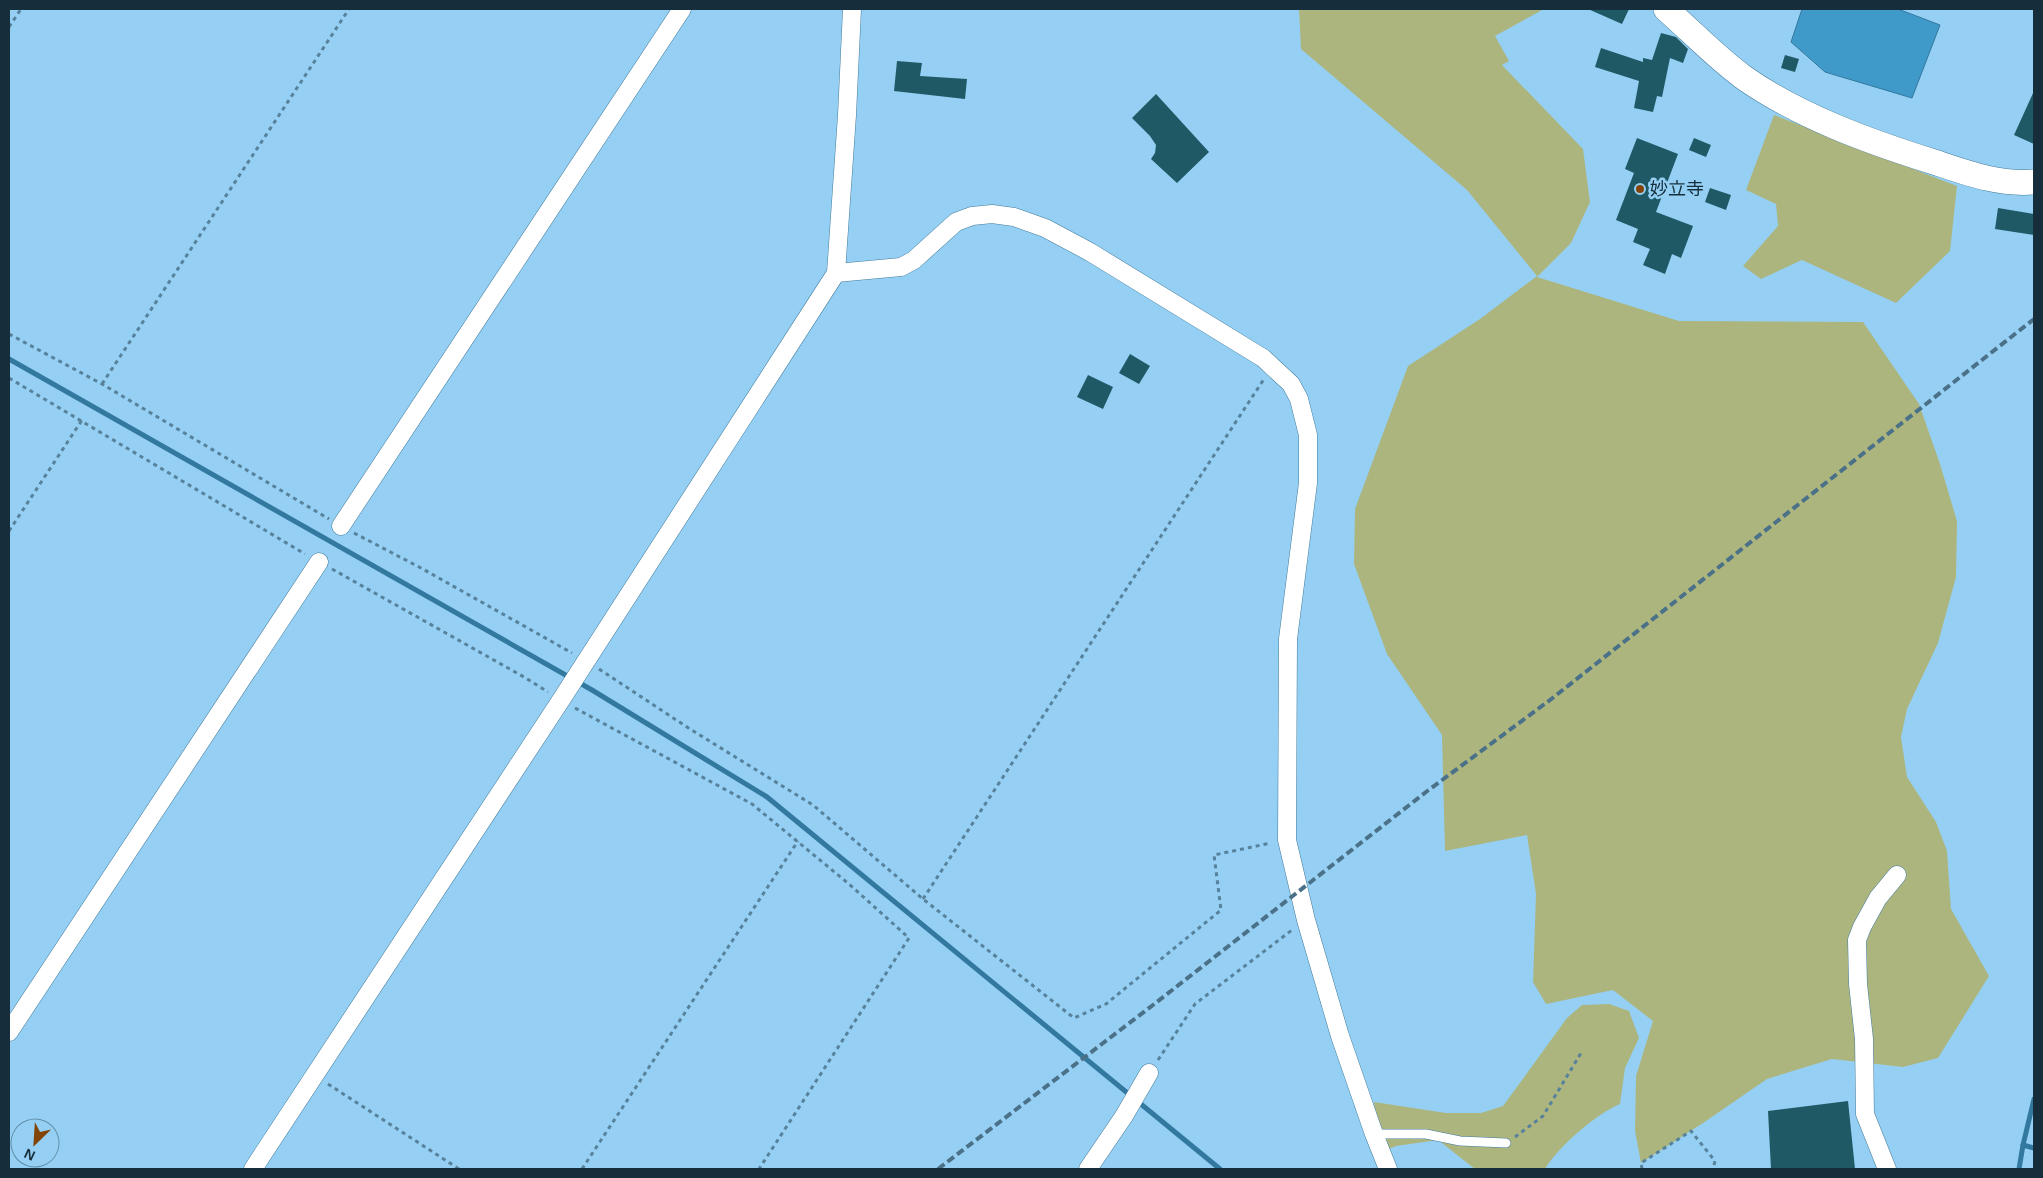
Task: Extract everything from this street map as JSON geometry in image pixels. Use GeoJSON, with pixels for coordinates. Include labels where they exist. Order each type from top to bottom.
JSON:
{"type":"FeatureCollection","features":[{"type":"Feature","properties":{"kind":"street"},"geometry":{"type":"LineString","coordinates":[[341,526],[682,9]]}},
{"type":"Feature","properties":{"kind":"street"},"geometry":{"type":"LineString","coordinates":[[253,1169],[561,700],[585,660],[836,274],[852,9]]}},
{"type":"Feature","properties":{"kind":"street"},"geometry":{"type":"LineString","coordinates":[[1666,9],[1743,77],[1792,107],[1857,135],[1911,155],[1987,179],[2017,183],[2034,182]]}},
{"type":"Feature","properties":{"kind":"street"},"geometry":{"type":"LineString","coordinates":[[836,274],[900,267],[914,260],[956,222],[972,216],[992,214],[1014,216],[1045,228],[1090,252],[1263,358],[1291,384],[1299,399],[1308,435],[1308,483],[1288,639],[1287,840],[1306,920],[1340,1036],[1388,1169]]}},
{"type":"Feature","properties":{"kind":"street"},"geometry":{"type":"LineString","coordinates":[[9,1032],[319,562]]}},
{"type":"Feature","properties":{"kind":"street"},"geometry":{"type":"LineString","coordinates":[[1888,1169],[1865,1114],[1864,1039],[1858,984],[1857,940],[1878,898],[1897,875]]}},
{"type":"Feature","properties":{"kind":"street"},"geometry":{"type":"LineString","coordinates":[[1088,1169],[1124,1116],[1149,1073]]}},
{"type":"Feature","properties":{"kind":"lane"},"geometry":{"type":"LineString","coordinates":[[1374,1134],[1426,1134],[1460,1140],[1506,1143]]}},
{"type":"Feature","properties":{"kind":"path"},"geometry":{"type":"LineString","coordinates":[[9,27],[21,9]]}},
{"type":"Feature","properties":{"kind":"path"},"geometry":{"type":"LineString","coordinates":[[9,334],[102,384],[349,9]]}},
{"type":"Feature","properties":{"kind":"path"},"geometry":{"type":"LineString","coordinates":[[924,899],[1273,367]]}},
{"type":"Feature","properties":{"kind":"path"},"geometry":{"type":"LineString","coordinates":[[9,378],[319,562],[524,676],[561,700],[752,804],[849,884],[909,938],[758,1169]]}},
{"type":"Feature","properties":{"kind":"path"},"geometry":{"type":"LineString","coordinates":[[9,531],[82,420]]}},
{"type":"Feature","properties":{"kind":"path"},"geometry":{"type":"LineString","coordinates":[[585,660],[690,729],[813,805],[924,899],[1074,1018],[1106,1004],[1221,910],[1214,855],[1287,840]]}},
{"type":"Feature","properties":{"kind":"path"},"geometry":{"type":"LineString","coordinates":[[582,1169],[798,841]]}},
{"type":"Feature","properties":{"kind":"path"},"geometry":{"type":"LineString","coordinates":[[1149,1073],[1195,1004],[1306,920]]}},
{"type":"Feature","properties":{"kind":"path"},"geometry":{"type":"LineString","coordinates":[[1506,1143],[1528,1130],[1543,1116],[1582,1053]]}},
{"type":"Feature","properties":{"kind":"path"},"geometry":{"type":"LineString","coordinates":[[315,1075],[459,1169]]}},
{"type":"Feature","properties":{"kind":"path"},"geometry":{"type":"LineString","coordinates":[[1642,1169],[1641,1163],[1691,1131],[1715,1161],[1713,1169]]}},
{"type":"Feature","properties":{"kind":"green space"},"geometry":{"type":"Polygon","coordinates":[[[1299,9],[1544,9],[1495,36],[1509,61],[1502,65],[1583,149],[1590,202],[1571,243],[1537,277],[1679,321],[1863,322],[1919,404],[1957,521],[1956,577],[1938,643],[1907,709],[1901,737],[1907,777],[1936,822],[1947,851],[1951,909],[1989,976],[1938,1058],[1903,1067],[1832,1059],[1767,1079],[1641,1163],[1635,1131],[1636,1076],[1653,1021],[1613,990],[1546,1004],[1533,982],[1536,894],[1527,835],[1445,851],[1442,735],[1387,654],[1354,564],[1355,509],[1408,366],[1480,319],[1537,276],[1467,190],[1301,49],[1299,9]]]}},
{"type":"Feature","properties":{"kind":"green space"},"geometry":{"type":"Polygon","coordinates":[[[1774,115],[1957,186],[1950,251],[1896,303],[1802,260],[1761,279],[1743,266],[1778,226],[1776,204],[1746,190],[1774,115]]]}},
{"type":"Feature","properties":{"kind":"green space"},"geometry":{"type":"Polygon","coordinates":[[[1609,1004],[1629,1011],[1639,1038],[1625,1068],[1620,1104],[1578,1132],[1559,1151],[1545,1169],[1475,1169],[1438,1140],[1396,1146],[1382,1152],[1374,1102],[1446,1113],[1481,1113],[1503,1106],[1567,1018],[1582,1005],[1609,1004]]]}},
{"type":"Feature","properties":{"kind":"water"},"geometry":{"type":"Polygon","coordinates":[[[1802,9],[1898,9],[1940,25],[1912,98],[1825,72],[1791,42],[1802,9]]]}},
{"type":"Feature","properties":{"kind":"building"},"geometry":{"type":"Polygon","coordinates":[[[1588,9],[1629,9],[1622,24],[1588,9]]]}},
{"type":"Feature","properties":{"kind":"building"},"geometry":{"type":"Polygon","coordinates":[[[1661,33],[1676,37],[1688,49],[1683,63],[1670,58],[1662,97],[1657,96],[1653,112],[1634,108],[1639,81],[1595,67],[1601,48],[1643,62],[1643,58],[1652,60],[1661,33]]]}},
{"type":"Feature","properties":{"kind":"building"},"geometry":{"type":"Polygon","coordinates":[[[1785,55],[1799,59],[1795,72],[1781,68],[1785,55]]]}},
{"type":"Feature","properties":{"kind":"building"},"geometry":{"type":"Polygon","coordinates":[[[897,61],[922,63],[920,76],[967,79],[965,99],[894,91],[897,61]]]}},
{"type":"Feature","properties":{"kind":"building"},"geometry":{"type":"Polygon","coordinates":[[[2034,91],[2034,144],[2014,135],[2034,91]]]}},
{"type":"Feature","properties":{"kind":"building"},"geometry":{"type":"Polygon","coordinates":[[[1156,94],[1209,152],[1177,183],[1151,159],[1155,153],[1156,145],[1132,118],[1156,94]]]}},
{"type":"Feature","properties":{"kind":"building"},"geometry":{"type":"Polygon","coordinates":[[[1637,138],[1678,154],[1656,212],[1693,226],[1681,258],[1672,254],[1665,274],[1643,265],[1650,249],[1633,242],[1638,229],[1616,220],[1634,173],[1625,169],[1637,138]]]}},
{"type":"Feature","properties":{"kind":"building"},"geometry":{"type":"Polygon","coordinates":[[[1694,138],[1711,145],[1706,157],[1689,150],[1694,138]]]}},
{"type":"Feature","properties":{"kind":"building"},"geometry":{"type":"Polygon","coordinates":[[[1710,188],[1731,195],[1726,210],[1705,202],[1710,188]]]}},
{"type":"Feature","properties":{"kind":"building"},"geometry":{"type":"Polygon","coordinates":[[[1998,208],[2034,214],[2034,235],[1995,229],[1998,208]]]}},
{"type":"Feature","properties":{"kind":"building"},"geometry":{"type":"Polygon","coordinates":[[[1130,354],[1150,366],[1139,384],[1119,373],[1130,354]]]}},
{"type":"Feature","properties":{"kind":"building"},"geometry":{"type":"Polygon","coordinates":[[[1088,375],[1113,387],[1103,409],[1077,397],[1088,375]]]}},
{"type":"Feature","properties":{"kind":"building"},"geometry":{"type":"Polygon","coordinates":[[[1848,1101],[1855,1169],[1771,1169],[1768,1111],[1848,1101]]]}},
{"type":"Feature","properties":{"kind":"waterway"},"geometry":{"type":"LineString","coordinates":[[9,359],[592,690],[767,797],[1220,1169]]}},
{"type":"Feature","properties":{"kind":"waterway"},"geometry":{"type":"LineString","coordinates":[[2034,1099],[2023,1145],[2034,1148]]}},
{"type":"Feature","properties":{"kind":"waterway"},"geometry":{"type":"LineString","coordinates":[[2019,1169],[2023,1145]]}},
{"type":"Feature","properties":{"kind":"railway"},"geometry":{"type":"LineString","coordinates":[[938,1169],[1153,1005],[1426,792],[1550,700],[2034,319]]}},
{"type":"Feature","properties":{"kind":"place","name":"妙立寺"},"geometry":{"type":"Point","coordinates":[1640,189]}}]}
